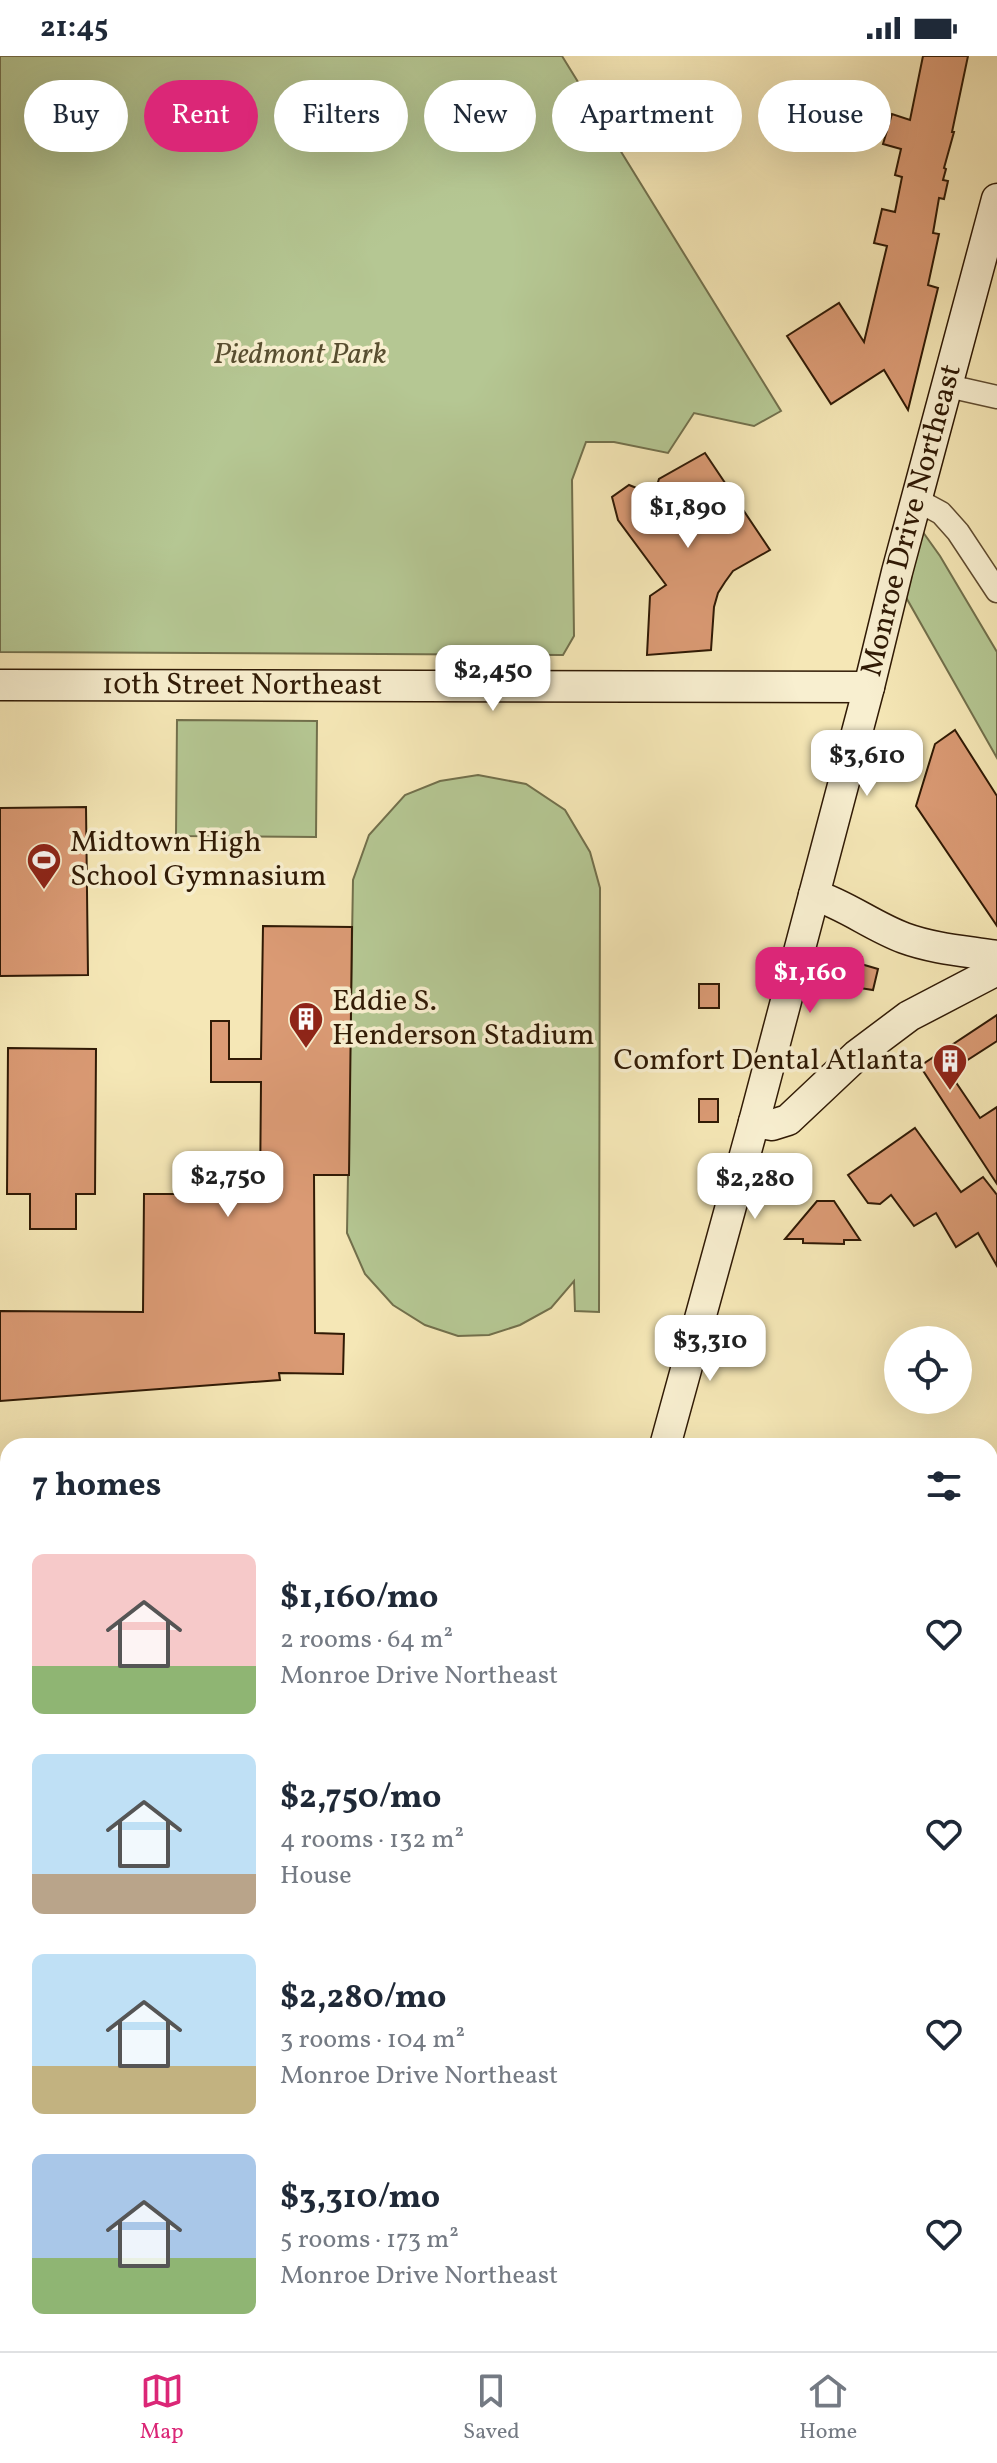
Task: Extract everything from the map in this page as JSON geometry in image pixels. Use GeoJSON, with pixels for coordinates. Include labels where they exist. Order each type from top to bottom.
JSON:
{"type":"FeatureCollection","features":[{"type":"Feature","properties":{"kind":"main road","name":"Monroe Drive Northeast"},"geometry":{"type":"LineString","coordinates":[[667,1438],[754,1122],[997,199]]}},
{"type":"Feature","properties":{"kind":"main road","name":"10th Street Northeast"},"geometry":{"type":"LineString","coordinates":[[0,685],[869,687]]}},
{"type":"Feature","properties":{"kind":"main road"},"geometry":{"type":"LineString","coordinates":[[814,895],[833,901],[868,923],[929,946],[997,956]]}},
{"type":"Feature","properties":{"kind":"main road"},"geometry":{"type":"LineString","coordinates":[[754,1122],[772,1125],[788,1120],[857,1055],[909,1016],[997,970]]}},
{"type":"Feature","properties":{"kind":"street"},"geometry":{"type":"LineString","coordinates":[[948,386],[997,397]]}},
{"type":"Feature","properties":{"kind":"street"},"geometry":{"type":"LineString","coordinates":[[917,500],[941,513],[958,532],[997,591]]}},
{"type":"Feature","properties":{"kind":"green space","name":"Piedmont Park"},"geometry":{"type":"Polygon","coordinates":[[[0,56],[562,56],[577,80],[552,80],[552,152],[621,152],[781,411],[754,426],[694,413],[668,453],[614,442],[586,442],[572,480],[574,636],[563,655],[0,652],[0,56]]]}},
{"type":"Feature","properties":{"kind":"green space"},"geometry":{"type":"Polygon","coordinates":[[[920,528],[997,652],[997,758],[903,592],[920,528]]]}},
{"type":"Feature","properties":{"kind":"green space"},"geometry":{"type":"Polygon","coordinates":[[[177,720],[317,721],[316,837],[176,836],[177,720]]]}},
{"type":"Feature","properties":{"kind":"green space"},"geometry":{"type":"Polygon","coordinates":[[[478,775],[526,784],[565,810],[590,852],[600,888],[599,1312],[575,1311],[574,1281],[551,1308],[520,1325],[489,1335],[458,1336],[425,1325],[393,1305],[365,1274],[347,1233],[353,880],[369,835],[405,795],[440,781],[478,775]]]}},
{"type":"Feature","properties":{"kind":"building"},"geometry":{"type":"Polygon","coordinates":[[[923,56],[968,56],[944,168],[943,180],[948,181],[944,199],[939,198],[933,233],[939,234],[928,285],[938,288],[908,410],[884,370],[831,404],[787,336],[839,303],[864,342],[887,246],[874,243],[882,209],[895,212],[902,177],[895,175],[901,149],[891,146],[891,117],[892,114],[910,120],[923,56]]]}},
{"type":"Feature","properties":{"kind":"building"},"geometry":{"type":"Polygon","coordinates":[[[705,453],[770,550],[733,571],[718,593],[711,650],[647,655],[650,596],[666,585],[618,520],[612,497],[629,485],[654,495],[659,479],[705,453]]]}},
{"type":"Feature","properties":{"kind":"building"},"geometry":{"type":"Polygon","coordinates":[[[955,730],[997,796],[997,926],[916,806],[935,744],[955,730]]]}},
{"type":"Feature","properties":{"kind":"building","name":"Midtown High School Gymnasium"},"geometry":{"type":"Polygon","coordinates":[[[86,807],[88,975],[0,976],[0,808],[86,807]]]}},
{"type":"Feature","properties":{"kind":"building"},"geometry":{"type":"Polygon","coordinates":[[[263,926],[352,927],[349,1175],[314,1175],[315,1333],[344,1334],[343,1374],[279,1373],[280,1380],[0,1401],[0,1311],[143,1312],[144,1194],[260,1194],[261,1082],[211,1082],[211,1021],[229,1021],[229,1059],[261,1059],[263,926]]]}},
{"type":"Feature","properties":{"kind":"building"},"geometry":{"type":"Polygon","coordinates":[[[844,953],[862,957],[861,964],[878,969],[873,990],[854,987],[852,993],[834,988],[844,953]]]}},
{"type":"Feature","properties":{"kind":"building"},"geometry":{"type":"Polygon","coordinates":[[[699,984],[719,984],[719,1008],[699,1008],[699,984]]]}},
{"type":"Feature","properties":{"kind":"building"},"geometry":{"type":"Polygon","coordinates":[[[997,1015],[997,1041],[949,1072],[980,1118],[997,1107],[997,1184],[920,1066],[997,1015]]]}},
{"type":"Feature","properties":{"kind":"building"},"geometry":{"type":"Polygon","coordinates":[[[8,1048],[96,1049],[95,1194],[76,1194],[76,1229],[30,1229],[30,1194],[7,1194],[8,1048]]]}},
{"type":"Feature","properties":{"kind":"building"},"geometry":{"type":"Polygon","coordinates":[[[699,1099],[718,1099],[718,1122],[699,1122],[699,1099]]]}},
{"type":"Feature","properties":{"kind":"building"},"geometry":{"type":"Polygon","coordinates":[[[915,1128],[961,1192],[983,1177],[997,1195],[997,1266],[978,1233],[956,1247],[936,1213],[914,1226],[891,1195],[880,1204],[868,1203],[848,1175],[915,1128]]]}},
{"type":"Feature","properties":{"kind":"building"},"geometry":{"type":"Polygon","coordinates":[[[817,1201],[834,1201],[860,1240],[844,1240],[844,1244],[803,1243],[803,1239],[785,1239],[817,1201]]]}},
{"type":"Feature","properties":{"kind":"place","name":"Midtown High School Gymnasium"},"geometry":{"type":"Point","coordinates":[44,891]}},
{"type":"Feature","properties":{"kind":"place","name":"Eddie S. Henderson Stadium"},"geometry":{"type":"Point","coordinates":[306,1050]}},
{"type":"Feature","properties":{"kind":"place","name":"Comfort Dental Atlanta"},"geometry":{"type":"Point","coordinates":[950,1092]}}]}
